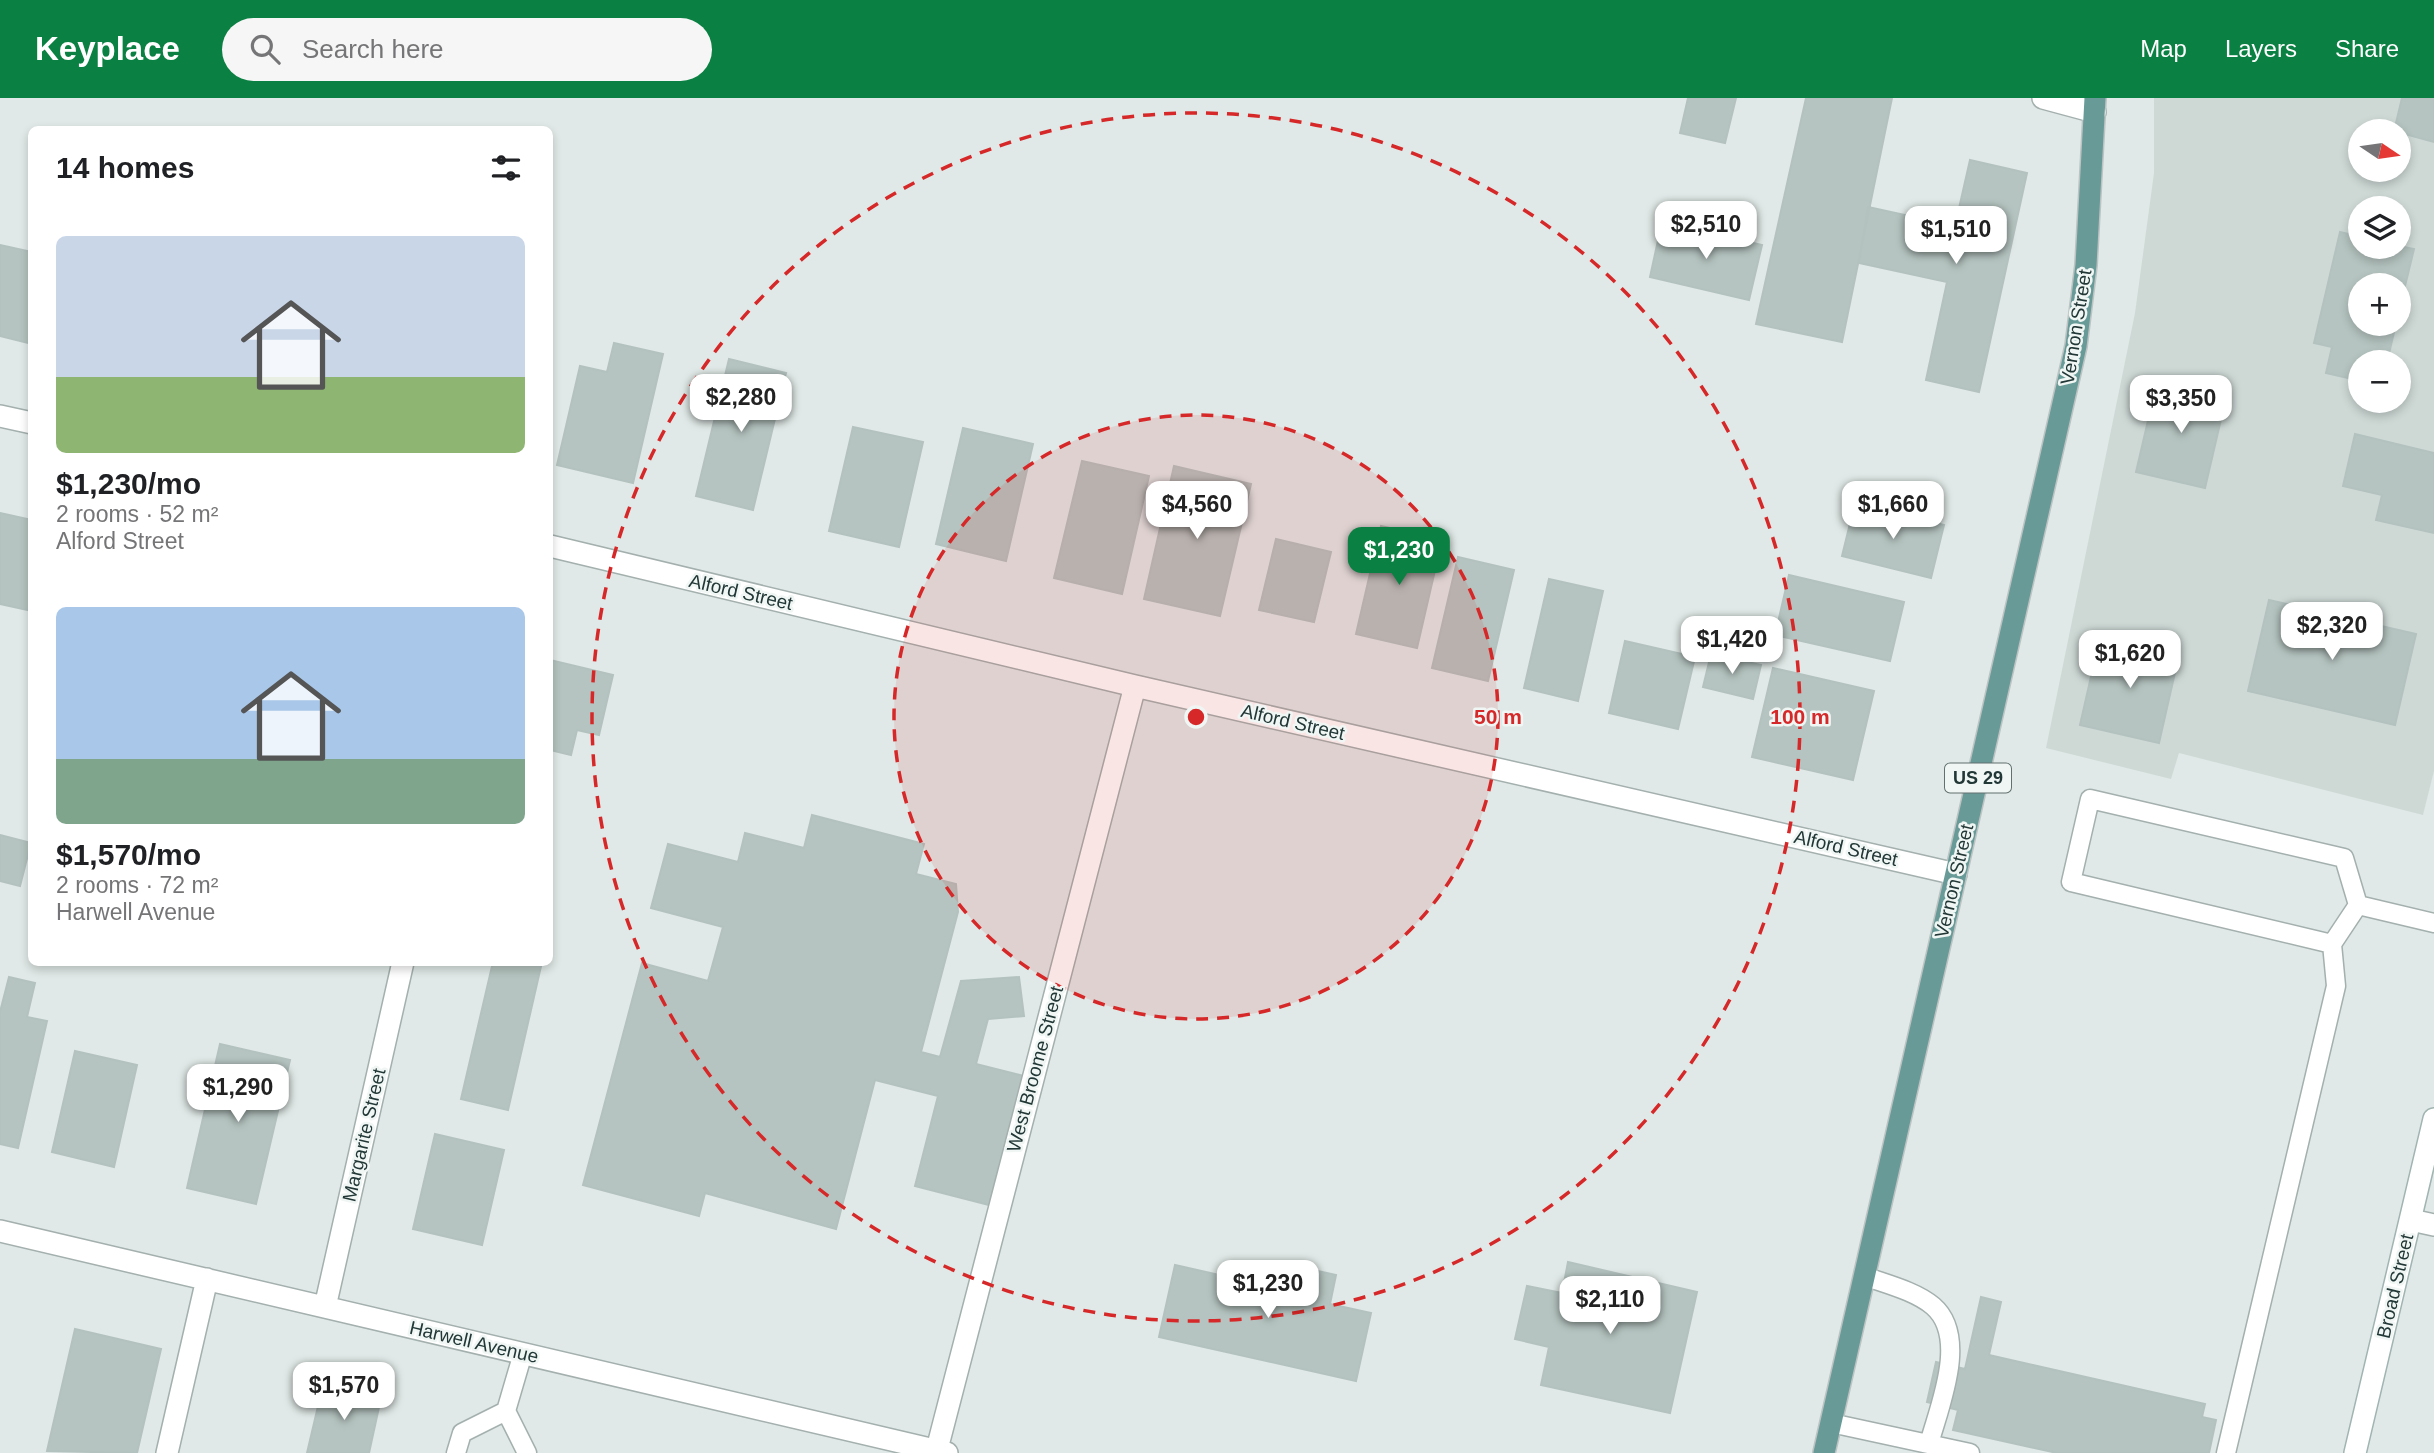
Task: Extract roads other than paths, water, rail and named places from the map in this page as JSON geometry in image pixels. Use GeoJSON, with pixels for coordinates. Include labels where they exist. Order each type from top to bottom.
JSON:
{"type":"FeatureCollection","features":[{"type":"Feature","properties":{"kind":"main road","name":"Vernon Street"},"geometry":{"type":"LineString","coordinates":[[1824,1453],[2076,346],[2086,265],[2095,105]]}},
{"type":"Feature","properties":{"kind":"street"},"geometry":{"type":"LineString","coordinates":[[2043,98],[2095,105]]}},
{"type":"Feature","properties":{"kind":"street"},"geometry":{"type":"LineString","coordinates":[[0,416],[28,422]]}},
{"type":"Feature","properties":{"kind":"street","name":"Alford Street"},"geometry":{"type":"LineString","coordinates":[[553,547],[1135,686],[1956,874]]}},
{"type":"Feature","properties":{"kind":"street","name":"West Broome Street"},"geometry":{"type":"LineString","coordinates":[[940,1452],[1135,686]]}},
{"type":"Feature","properties":{"kind":"street","name":"Margarite Street"},"geometry":{"type":"LineString","coordinates":[[325,1307],[401,966]]}},
{"type":"Feature","properties":{"kind":"street","name":"Broad Street"},"geometry":{"type":"LineString","coordinates":[[2355,1453],[2434,1119]]}},
{"type":"Feature","properties":{"kind":"street"},"geometry":{"type":"LineString","coordinates":[[2411,1220],[2434,1225]]}},
{"type":"Feature","properties":{"kind":"street","name":"Harwell Avenue"},"geometry":{"type":"LineString","coordinates":[[0,1231],[940,1452]]}},
{"type":"Feature","properties":{"kind":"street"},"geometry":{"type":"LineString","coordinates":[[167,1453],[207,1279]]}},
{"type":"Feature","properties":{"kind":"lane"},"geometry":{"type":"LineString","coordinates":[[2332,944],[2071,882],[2090,799],[2344,858],[2358,905]]}},
{"type":"Feature","properties":{"kind":"lane"},"geometry":{"type":"LineString","coordinates":[[2358,905],[2434,923]]}},
{"type":"Feature","properties":{"kind":"lane"},"geometry":{"type":"LineString","coordinates":[[2227,1453],[2336,986],[2332,944],[2358,905]]}},
{"type":"Feature","properties":{"kind":"lane"},"geometry":{"type":"LineString","coordinates":[[1864,1276],[1911,1294],[1934,1307],[1949,1331],[1950,1366],[1929,1444]]}},
{"type":"Feature","properties":{"kind":"lane"},"geometry":{"type":"LineString","coordinates":[[523,1353],[506,1411],[527,1453]]}},
{"type":"Feature","properties":{"kind":"lane"},"geometry":{"type":"LineString","coordinates":[[456,1453],[462,1433],[506,1411]]}},
{"type":"Feature","properties":{"kind":"lane"},"geometry":{"type":"LineString","coordinates":[[1831,1423],[1970,1453]]}}]}
